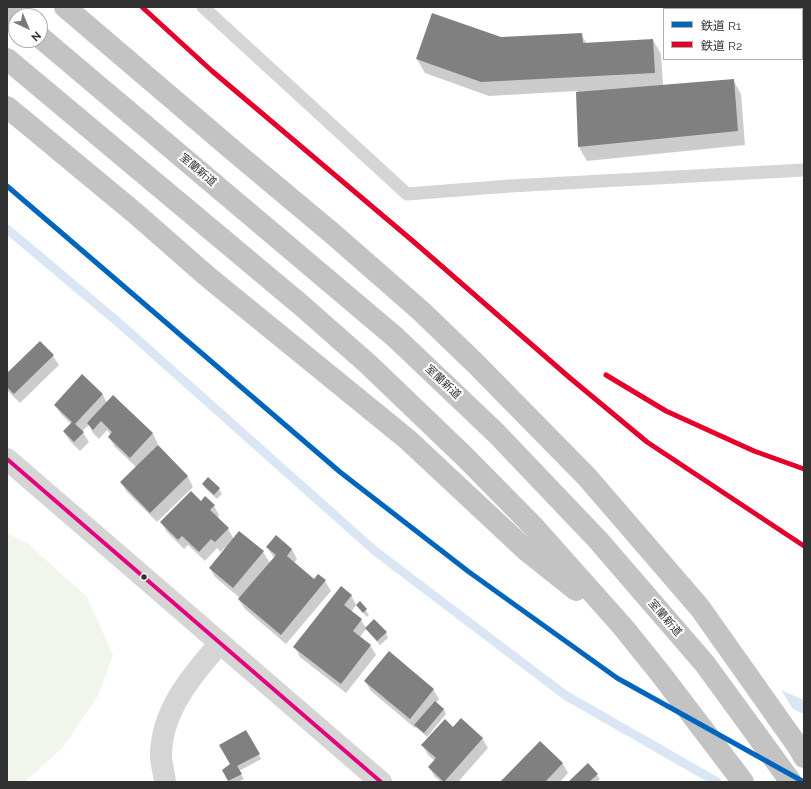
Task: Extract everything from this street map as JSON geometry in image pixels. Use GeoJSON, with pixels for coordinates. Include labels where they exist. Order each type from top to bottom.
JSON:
{"type":"FeatureCollection","features":[{"type":"Feature","properties":{"kind":"highway"},"geometry":{"type":"LineString","coordinates":[[66,7],[235,152],[334,234],[421,311],[481,369],[587,477],[700,608],[800,748],[804,757]]}},
{"type":"Feature","properties":{"kind":"highway","name":"室蘭新道"},"geometry":{"type":"LineString","coordinates":[[48,44],[395,337],[496,433],[598,540],[705,664],[791,782]]}},
{"type":"Feature","properties":{"kind":"highway"},"geometry":{"type":"LineString","coordinates":[[7,59],[301,305],[368,364],[435,427],[529,522],[623,627],[743,782]]}},
{"type":"Feature","properties":{"kind":"highway"},"geometry":{"type":"LineString","coordinates":[[7,106],[135,213],[208,277],[407,439],[528,551],[623,627]]}},
{"type":"Feature","properties":{"kind":"street"},"geometry":{"type":"LineString","coordinates":[[7,459],[381,782]]}},
{"type":"Feature","properties":{"kind":"street"},"geometry":{"type":"LineString","coordinates":[[165,782],[161,757],[169,714],[192,676],[220,642]]}},
{"type":"Feature","properties":{"kind":"lane"},"geometry":{"type":"LineString","coordinates":[[203,7],[407,194],[510,186],[804,170]]}},
{"type":"Feature","properties":{"kind":"shaded area"},"geometry":{"type":"Polygon","coordinates":[[[7,533],[27,543],[87,597],[113,655],[98,696],[64,746],[25,782],[7,782],[7,533]]]}},
{"type":"Feature","properties":{"kind":"water"},"geometry":{"type":"Polygon","coordinates":[[[781,690],[804,700],[804,714],[793,709],[781,690]]]}},
{"type":"Feature","properties":{"kind":"building"},"geometry":{"type":"Polygon","coordinates":[[[432,13],[501,37],[582,33],[583,43],[653,39],[655,73],[481,82],[416,59],[432,13]]]}},
{"type":"Feature","properties":{"kind":"building"},"geometry":{"type":"Polygon","coordinates":[[[734,79],[738,131],[578,147],[576,92],[734,79]]]}},
{"type":"Feature","properties":{"kind":"building"},"geometry":{"type":"Polygon","coordinates":[[[40,341],[54,355],[14,394],[7,387],[7,373],[40,341]]]}},
{"type":"Feature","properties":{"kind":"building"},"geometry":{"type":"Polygon","coordinates":[[[82,374],[103,394],[75,424],[84,432],[74,442],[63,431],[72,422],[54,405],[82,374]]]}},
{"type":"Feature","properties":{"kind":"building"},"geometry":{"type":"Polygon","coordinates":[[[113,395],[153,433],[130,458],[108,437],[112,432],[101,421],[93,430],[87,423],[113,395]]]}},
{"type":"Feature","properties":{"kind":"building"},"geometry":{"type":"Polygon","coordinates":[[[158,445],[188,476],[150,513],[120,482],[158,445]]]}},
{"type":"Feature","properties":{"kind":"building"},"geometry":{"type":"Polygon","coordinates":[[[208,477],[220,488],[214,495],[202,484],[208,477]]]}},
{"type":"Feature","properties":{"kind":"building"},"geometry":{"type":"Polygon","coordinates":[[[191,491],[201,501],[205,496],[215,505],[210,510],[229,528],[215,542],[211,539],[199,552],[182,536],[178,540],[160,522],[191,491]]]}},
{"type":"Feature","properties":{"kind":"building"},"geometry":{"type":"Polygon","coordinates":[[[239,531],[264,551],[233,588],[209,568],[239,531]]]}},
{"type":"Feature","properties":{"kind":"building"},"geometry":{"type":"Polygon","coordinates":[[[276,535],[292,549],[287,556],[314,579],[318,574],[326,580],[281,635],[238,599],[276,555],[266,547],[276,535]]]}},
{"type":"Feature","properties":{"kind":"building"},"geometry":{"type":"Polygon","coordinates":[[[341,586],[352,595],[344,605],[362,619],[353,631],[371,645],[341,684],[293,647],[341,586]]]}},
{"type":"Feature","properties":{"kind":"building"},"geometry":{"type":"Polygon","coordinates":[[[360,601],[367,609],[363,613],[356,605],[360,601]]]}},
{"type":"Feature","properties":{"kind":"building"},"geometry":{"type":"Polygon","coordinates":[[[374,619],[387,632],[377,641],[365,628],[374,619]]]}},
{"type":"Feature","properties":{"kind":"building"},"geometry":{"type":"Polygon","coordinates":[[[389,651],[434,689],[410,719],[364,681],[389,651]]]}},
{"type":"Feature","properties":{"kind":"building"},"geometry":{"type":"Polygon","coordinates":[[[435,701],[444,709],[424,733],[414,725],[435,701]]]}},
{"type":"Feature","properties":{"kind":"building"},"geometry":{"type":"Polygon","coordinates":[[[461,718],[483,738],[444,782],[428,767],[436,758],[421,745],[445,719],[453,727],[461,718]]]}},
{"type":"Feature","properties":{"kind":"building"},"geometry":{"type":"Polygon","coordinates":[[[246,730],[260,754],[237,766],[242,774],[228,781],[222,770],[230,764],[219,745],[246,730]]]}},
{"type":"Feature","properties":{"kind":"building"},"geometry":{"type":"Polygon","coordinates":[[[540,741],[563,763],[545,782],[500,782],[540,741]]]}},
{"type":"Feature","properties":{"kind":"building"},"geometry":{"type":"Polygon","coordinates":[[[588,763],[598,774],[589,782],[568,782],[588,763]]]}},
{"type":"Feature","properties":{"kind":"waterway"},"geometry":{"type":"LineString","coordinates":[[7,229],[119,323],[375,551],[565,695],[717,782]]}},
{"type":"Feature","properties":{"kind":"rail line","name":"R2"},"geometry":{"type":"LineString","coordinates":[[142,7],[212,71],[414,242],[570,378],[647,442],[804,546]]}},
{"type":"Feature","properties":{"kind":"rail line","name":"R1"},"geometry":{"type":"LineString","coordinates":[[7,186],[340,472],[469,572],[617,678],[804,782]]}},
{"type":"Feature","properties":{"kind":"rail line","name":"R2"},"geometry":{"type":"LineString","coordinates":[[606,375],[666,411],[754,451],[804,469]]}},
{"type":"Feature","properties":{"kind":"transit line"},"geometry":{"type":"LineString","coordinates":[[7,459],[381,782]]}}]}
